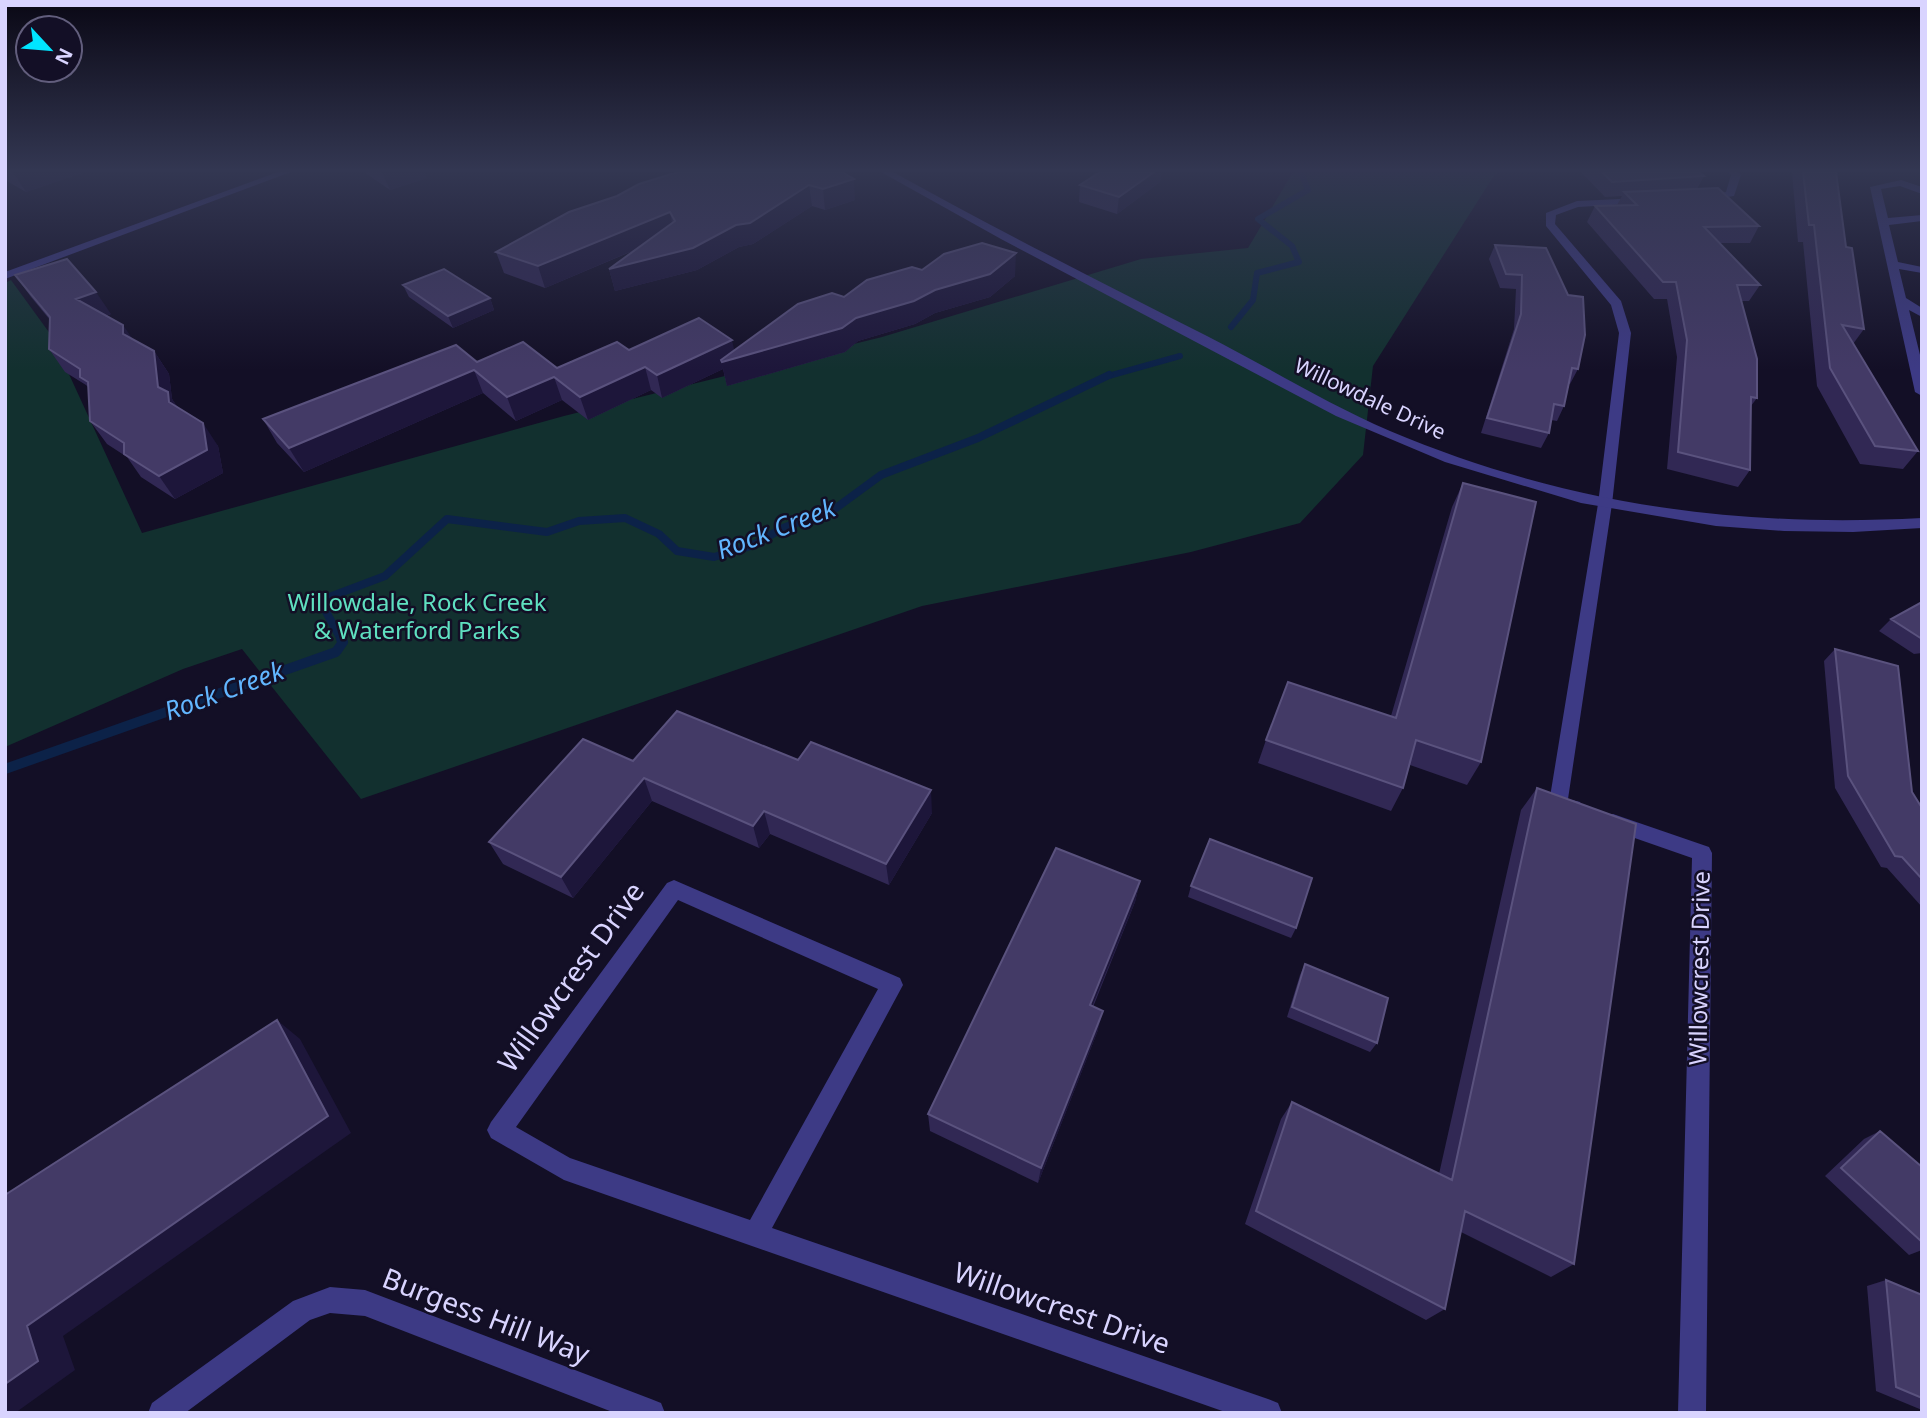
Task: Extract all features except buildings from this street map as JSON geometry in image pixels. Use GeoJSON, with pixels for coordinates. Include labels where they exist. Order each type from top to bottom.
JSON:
{"type":"FeatureCollection","features":[{"type":"Feature","properties":{"kind":"street"},"geometry":{"type":"LineString","coordinates":[[5,276],[107,238]]}},
{"type":"Feature","properties":{"kind":"street","name":"Willowdale Drive"},"geometry":{"type":"LineString","coordinates":[[1005,238],[1383,433],[1478,470],[1605,504],[1693,520],[1777,527],[1922,523]]}},
{"type":"Feature","properties":{"kind":"street"},"geometry":{"type":"LineString","coordinates":[[1562,238],[1617,304],[1625,333],[1605,504]]}},
{"type":"Feature","properties":{"kind":"street"},"geometry":{"type":"LineString","coordinates":[[1887,238],[1921,390]]}},
{"type":"Feature","properties":{"kind":"street"},"geometry":{"type":"LineString","coordinates":[[1892,264],[1922,270]]}},
{"type":"Feature","properties":{"kind":"street"},"geometry":{"type":"LineString","coordinates":[[1900,299],[1922,313]]}},
{"type":"Feature","properties":{"kind":"street","name":"Willowcrest Drive"},"geometry":{"type":"LineString","coordinates":[[1605,504],[1558,803],[1702,853],[1692,1413]]}},
{"type":"Feature","properties":{"kind":"street","name":"Willowcrest Drive"},"geometry":{"type":"LineString","coordinates":[[755,1235],[892,985],[674,889],[499,1130],[564,1168],[755,1235],[1268,1413]]}},
{"type":"Feature","properties":{"kind":"street","name":"Burgess Hill Way"},"geometry":{"type":"LineString","coordinates":[[162,1413],[302,1310],[330,1300],[365,1303],[651,1413]]}},
{"type":"Feature","properties":{"kind":"green space","name":"Willowdale, Rock Creek & Waterford Parks"},"geometry":{"type":"Polygon","coordinates":[[[1254,238],[1454,238],[1373,366],[1363,455],[1300,523],[1191,552],[922,606],[361,799],[242,649],[183,669],[5,747],[5,283],[11,280],[51,335],[142,533],[564,416],[882,337],[1141,259],[1248,248],[1254,238]]]}},
{"type":"Feature","properties":{"kind":"waterway","name":"Rock Creek"},"geometry":{"type":"LineString","coordinates":[[1231,327],[1253,300],[1257,273],[1299,262],[1292,246],[1282,238]]}},
{"type":"Feature","properties":{"kind":"waterway","name":"Rock Creek"},"geometry":{"type":"LineString","coordinates":[[1105,377],[1180,356]]}},
{"type":"Feature","properties":{"kind":"waterway","name":"Rock Creek"},"geometry":{"type":"LineString","coordinates":[[342,641],[324,608],[332,596],[385,576],[447,519],[547,532],[579,521],[625,518],[659,534],[677,551],[714,557],[751,546],[783,528],[836,508],[881,475],[978,438],[1109,375]]}},
{"type":"Feature","properties":{"kind":"waterway","name":"Rock Creek"},"geometry":{"type":"LineString","coordinates":[[5,769],[336,652],[343,642],[341,639]]}}]}
